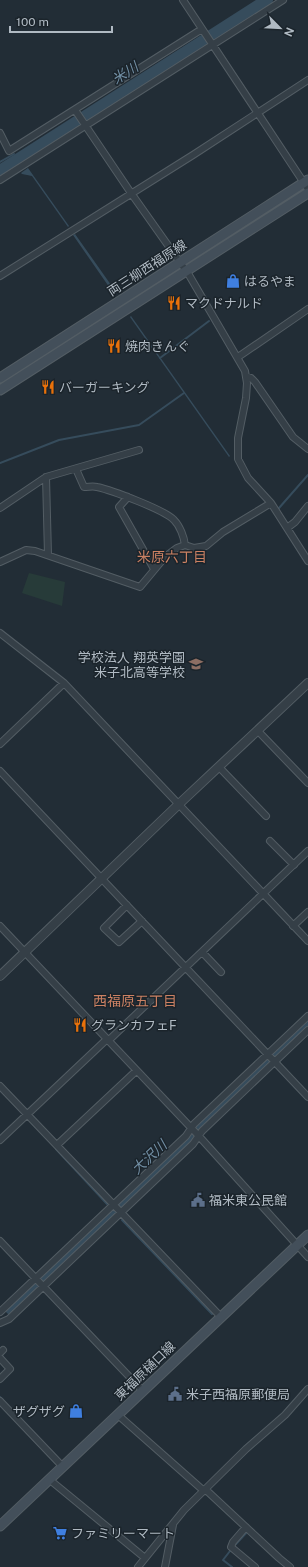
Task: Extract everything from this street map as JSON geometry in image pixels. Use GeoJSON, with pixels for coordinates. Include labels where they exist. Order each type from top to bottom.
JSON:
{"type":"FeatureCollection","features":[{"type":"Feature","properties":{"kind":"main road","name":"両三柳西福原線"},"geometry":{"type":"LineString","coordinates":[[0,378],[180,262],[307,184]]}},
{"type":"Feature","properties":{"kind":"main road","name":"両三柳西福原線"},"geometry":{"type":"LineString","coordinates":[[0,390],[308,193]]}},
{"type":"Feature","properties":{"kind":"main road","name":"東福原樋口線"},"geometry":{"type":"LineString","coordinates":[[0,1526],[308,1236]]}},
{"type":"Feature","properties":{"kind":"street"},"geometry":{"type":"LineString","coordinates":[[183,0],[307,184]]}},
{"type":"Feature","properties":{"kind":"street"},"geometry":{"type":"LineString","coordinates":[[0,180],[281,1]]}},
{"type":"Feature","properties":{"kind":"street"},"geometry":{"type":"LineString","coordinates":[[0,132],[9,150],[77,113],[204,31]]}},
{"type":"Feature","properties":{"kind":"street"},"geometry":{"type":"LineString","coordinates":[[0,276],[308,80]]}},
{"type":"Feature","properties":{"kind":"street"},"geometry":{"type":"LineString","coordinates":[[77,113],[186,271],[238,357],[246,376],[246,398],[238,438],[238,459],[248,478],[291,525],[308,561]]}},
{"type":"Feature","properties":{"kind":"street"},"geometry":{"type":"LineString","coordinates":[[238,357],[308,309]]}},
{"type":"Feature","properties":{"kind":"street"},"geometry":{"type":"LineString","coordinates":[[246,376],[255,382],[293,437],[308,449]]}},
{"type":"Feature","properties":{"kind":"street"},"geometry":{"type":"LineString","coordinates":[[0,508],[46,477],[139,450]]}},
{"type":"Feature","properties":{"kind":"street"},"geometry":{"type":"LineString","coordinates":[[76,469],[84,487],[98,487],[128,497],[174,519],[180,528],[185,540],[185,545]]}},
{"type":"Feature","properties":{"kind":"street"},"geometry":{"type":"LineString","coordinates":[[46,477],[48,555]]}},
{"type":"Feature","properties":{"kind":"street"},"geometry":{"type":"LineString","coordinates":[[128,497],[119,508],[154,568]]}},
{"type":"Feature","properties":{"kind":"street"},"geometry":{"type":"LineString","coordinates":[[0,562],[26,550],[48,555],[138,586],[142,585],[154,568],[177,548],[185,545],[194,548],[206,546],[223,532],[271,504]]}},
{"type":"Feature","properties":{"kind":"street"},"geometry":{"type":"LineString","coordinates":[[291,525],[308,506]]}},
{"type":"Feature","properties":{"kind":"street"},"geometry":{"type":"LineString","coordinates":[[0,633],[64,683],[308,941]]}},
{"type":"Feature","properties":{"kind":"street"},"geometry":{"type":"LineString","coordinates":[[0,744],[64,683]]}},
{"type":"Feature","properties":{"kind":"street"},"geometry":{"type":"LineString","coordinates":[[0,976],[179,804],[308,683]]}},
{"type":"Feature","properties":{"kind":"street"},"geometry":{"type":"LineString","coordinates":[[258,731],[308,783]]}},
{"type":"Feature","properties":{"kind":"street"},"geometry":{"type":"LineString","coordinates":[[219,767],[266,816]]}},
{"type":"Feature","properties":{"kind":"street"},"geometry":{"type":"LineString","coordinates":[[0,771],[308,1097]]}},
{"type":"Feature","properties":{"kind":"street"},"geometry":{"type":"LineString","coordinates":[[270,841],[294,865]]}},
{"type":"Feature","properties":{"kind":"street"},"geometry":{"type":"LineString","coordinates":[[0,1140],[186,968],[308,851]]}},
{"type":"Feature","properties":{"kind":"street"},"geometry":{"type":"LineString","coordinates":[[128,905],[104,928],[119,942],[142,921]]}},
{"type":"Feature","properties":{"kind":"street"},"geometry":{"type":"LineString","coordinates":[[294,926],[308,912]]}},
{"type":"Feature","properties":{"kind":"street"},"geometry":{"type":"LineString","coordinates":[[0,926],[194,1132],[308,1257]]}},
{"type":"Feature","properties":{"kind":"street"},"geometry":{"type":"LineString","coordinates":[[202,952],[221,972]]}},
{"type":"Feature","properties":{"kind":"street"},"geometry":{"type":"LineString","coordinates":[[0,1323],[9,1319],[193,1144],[194,1132],[267,1054],[308,1016]]}},
{"type":"Feature","properties":{"kind":"street"},"geometry":{"type":"LineString","coordinates":[[0,1312],[186,1136],[194,1132],[202,1131],[308,1030]]}},
{"type":"Feature","properties":{"kind":"street"},"geometry":{"type":"LineString","coordinates":[[57,1145],[136,1071]]}},
{"type":"Feature","properties":{"kind":"street"},"geometry":{"type":"LineString","coordinates":[[0,1086],[221,1317]]}},
{"type":"Feature","properties":{"kind":"street"},"geometry":{"type":"LineString","coordinates":[[0,1241],[143,1391]]}},
{"type":"Feature","properties":{"kind":"street"},"geometry":{"type":"LineString","coordinates":[[0,1358],[10,1369],[0,1379]]}},
{"type":"Feature","properties":{"kind":"street"},"geometry":{"type":"LineString","coordinates":[[138,1567],[184,1510],[246,1449],[285,1415],[308,1390]]}},
{"type":"Feature","properties":{"kind":"street"},"geometry":{"type":"LineString","coordinates":[[0,1401],[63,1467]]}},
{"type":"Feature","properties":{"kind":"street"},"geometry":{"type":"LineString","coordinates":[[118,1415],[205,1490],[290,1567]]}},
{"type":"Feature","properties":{"kind":"street"},"geometry":{"type":"LineString","coordinates":[[50,1480],[145,1558]]}},
{"type":"Feature","properties":{"kind":"street"},"geometry":{"type":"LineString","coordinates":[[165,1567],[173,1524]]}},
{"type":"Feature","properties":{"kind":"street"},"geometry":{"type":"LineString","coordinates":[[246,1527],[232,1544],[232,1547],[254,1567]]}},
{"type":"Feature","properties":{"kind":"green space"},"geometry":{"type":"Polygon","coordinates":[[[298,194],[232,236],[217,244],[219,242],[298,194]]]}},
{"type":"Feature","properties":{"kind":"green space"},"geometry":{"type":"Polygon","coordinates":[[[142,295],[126,303],[0,384],[0,382],[129,300],[142,295]]]}},
{"type":"Feature","properties":{"kind":"green space"},"geometry":{"type":"Polygon","coordinates":[[[29,573],[65,582],[62,606],[22,593],[29,573]]]}},
{"type":"Feature","properties":{"kind":"water"},"geometry":{"type":"Polygon","coordinates":[[[28,168],[69,226],[68,227],[32,176],[21,173],[28,168]]]}},
{"type":"Feature","properties":{"kind":"water"},"geometry":{"type":"Polygon","coordinates":[[[75,234],[116,292],[114,294],[73,235],[75,234]]]}},
{"type":"Feature","properties":{"kind":"water"},"geometry":{"type":"Polygon","coordinates":[[[131,316],[230,456],[229,457],[130,317],[131,316]]]}},
{"type":"Feature","properties":{"kind":"water"},"geometry":{"type":"Polygon","coordinates":[[[308,1019],[308,1027],[229,1100],[216,1115],[203,1125],[192,1141],[9,1315],[5,1311],[190,1136],[200,1122],[308,1019]]]}},
{"type":"Feature","properties":{"kind":"waterway","name":"米川"},"geometry":{"type":"LineString","coordinates":[[0,171],[267,0]]}},
{"type":"Feature","properties":{"kind":"waterway"},"geometry":{"type":"LineString","coordinates":[[0,162],[14,154]]}},
{"type":"Feature","properties":{"kind":"waterway"},"geometry":{"type":"LineString","coordinates":[[160,358],[209,321]]}},
{"type":"Feature","properties":{"kind":"waterway"},"geometry":{"type":"LineString","coordinates":[[0,463],[59,440],[139,425],[184,393]]}},
{"type":"Feature","properties":{"kind":"waterway"},"geometry":{"type":"LineString","coordinates":[[279,508],[308,475]]}},
{"type":"Feature","properties":{"kind":"waterway"},"geometry":{"type":"LineString","coordinates":[[56,1149],[107,1204]]}},
{"type":"Feature","properties":{"kind":"waterway"},"geometry":{"type":"LineString","coordinates":[[122,1220],[212,1314]]}},
{"type":"Feature","properties":{"kind":"waterway"},"geometry":{"type":"LineString","coordinates":[[0,1397],[3,1400]]}},
{"type":"Feature","properties":{"kind":"waterway"},"geometry":{"type":"LineString","coordinates":[[236,1544],[248,1531]]}},
{"type":"Feature","properties":{"kind":"waterway"},"geometry":{"type":"LineString","coordinates":[[230,1551],[223,1560],[232,1567]]}},
{"type":"Feature","properties":{"kind":"place","name":"はるやま"},"geometry":{"type":"Point","coordinates":[233,281]}},
{"type":"Feature","properties":{"kind":"place","name":"マクドナルド"},"geometry":{"type":"Point","coordinates":[174,303]}},
{"type":"Feature","properties":{"kind":"place","name":"焼肉きんぐ"},"geometry":{"type":"Point","coordinates":[114,346]}},
{"type":"Feature","properties":{"kind":"place","name":"バーガーキング"},"geometry":{"type":"Point","coordinates":[48,387]}},
{"type":"Feature","properties":{"kind":"place","name":"学校法人 翔英学園 米子北高等学校"},"geometry":{"type":"Point","coordinates":[196,664]}},
{"type":"Feature","properties":{"kind":"place","name":"グランカフェF"},"geometry":{"type":"Point","coordinates":[80,1025]}},
{"type":"Feature","properties":{"kind":"place","name":"福米東公民館"},"geometry":{"type":"Point","coordinates":[198,1200]}},
{"type":"Feature","properties":{"kind":"place","name":"米子西福原郵便局"},"geometry":{"type":"Point","coordinates":[175,1394]}},
{"type":"Feature","properties":{"kind":"place","name":"ザグザグ"},"geometry":{"type":"Point","coordinates":[76,1411]}},
{"type":"Feature","properties":{"kind":"place","name":"ファミリーマート"},"geometry":{"type":"Point","coordinates":[60,1533]}},
{"type":"Feature","properties":{"kind":"district","name":"米原六丁目"},"geometry":{"type":"Point","coordinates":[172,557]}},
{"type":"Feature","properties":{"kind":"district","name":"西福原五丁目"},"geometry":{"type":"Point","coordinates":[135,1001]}},
{"type":"Feature","properties":{"kind":"water label","name":"大沢川"},"geometry":{"type":"Point","coordinates":[149,1157]}}]}
